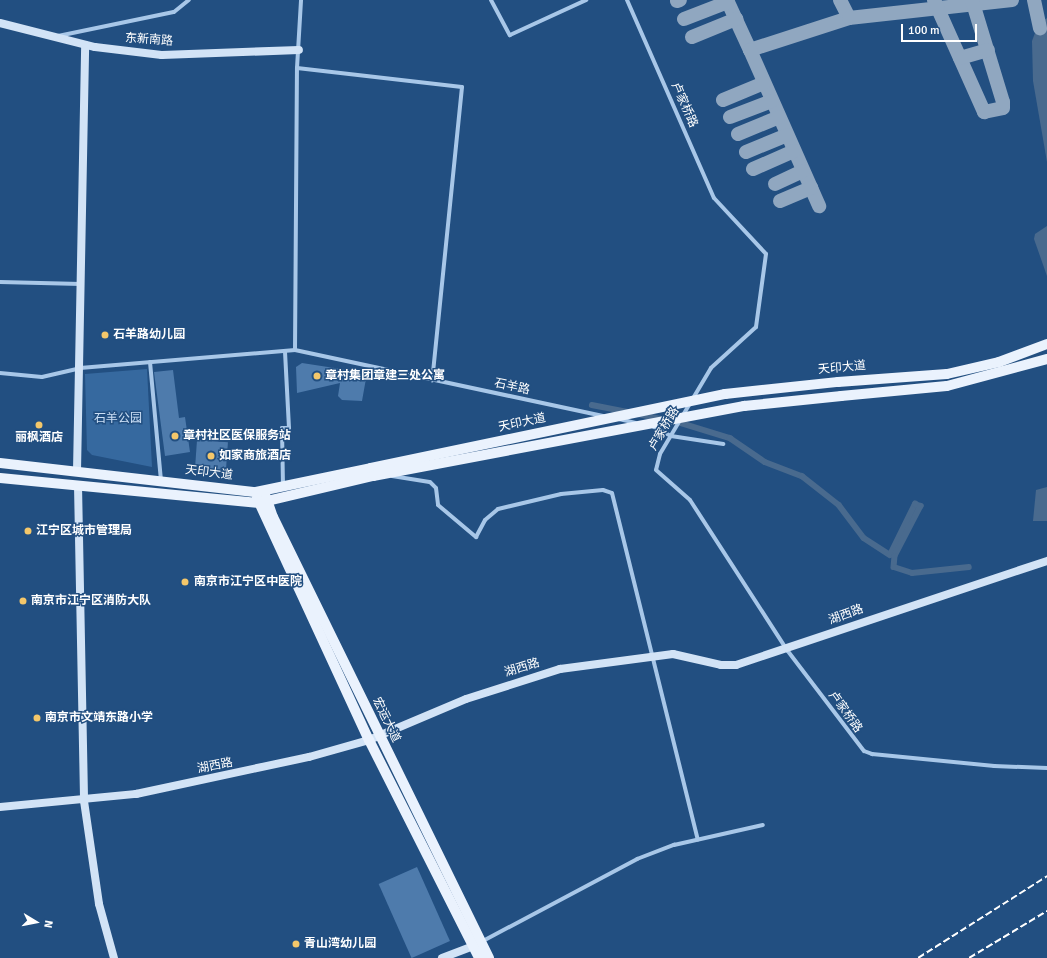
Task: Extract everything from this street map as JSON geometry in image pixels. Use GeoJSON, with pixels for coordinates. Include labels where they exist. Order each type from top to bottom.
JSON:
{"type":"FeatureCollection","features":[{"type":"Feature","properties":{"kind":"main road","name":"天印大道"},"geometry":{"type":"LineString","coordinates":[[0,478],[78,485],[262,497],[725,394],[838,382],[947,374],[999,362],[1047,344]]}},
{"type":"Feature","properties":{"kind":"main road","name":"天印大道"},"geometry":{"type":"LineString","coordinates":[[0,463],[162,481],[262,497],[283,488],[744,406],[947,386],[1047,359]]}},
{"type":"Feature","properties":{"kind":"main road","name":"宏运大道"},"geometry":{"type":"LineString","coordinates":[[262,497],[379,736],[477,944],[479,958]]}},
{"type":"Feature","properties":{"kind":"main road","name":"宏运大道"},"geometry":{"type":"LineString","coordinates":[[262,497],[369,740],[477,944],[489,958]]}},
{"type":"Feature","properties":{"kind":"street"},"geometry":{"type":"LineString","coordinates":[[51,37],[174,12],[189,0]]}},
{"type":"Feature","properties":{"kind":"street"},"geometry":{"type":"LineString","coordinates":[[295,350],[297,68],[301,0]]}},
{"type":"Feature","properties":{"kind":"street"},"geometry":{"type":"LineString","coordinates":[[491,0],[510,35],[586,0]]}},
{"type":"Feature","properties":{"kind":"street","name":"卢家桥路"},"geometry":{"type":"LineString","coordinates":[[627,0],[714,198],[766,254],[756,326],[711,368],[660,454],[656,470],[690,500],[787,650],[857,746],[872,754],[1047,768]]}},
{"type":"Feature","properties":{"kind":"street","name":"东新南路"},"geometry":{"type":"LineString","coordinates":[[0,23],[85,45],[162,55],[299,50]]}},
{"type":"Feature","properties":{"kind":"street"},"geometry":{"type":"LineString","coordinates":[[77,471],[85,45]]}},
{"type":"Feature","properties":{"kind":"street"},"geometry":{"type":"LineString","coordinates":[[297,68],[462,87],[432,380]]}},
{"type":"Feature","properties":{"kind":"street"},"geometry":{"type":"LineString","coordinates":[[0,282],[81,284]]}},
{"type":"Feature","properties":{"kind":"street","name":"石羊路"},"geometry":{"type":"LineString","coordinates":[[0,373],[42,377],[80,368],[295,350],[656,427],[671,436],[723,444]]}},
{"type":"Feature","properties":{"kind":"street"},"geometry":{"type":"LineString","coordinates":[[283,488],[282,428],[289,428],[285,351]]}},
{"type":"Feature","properties":{"kind":"street"},"geometry":{"type":"LineString","coordinates":[[150,362],[162,481]]}},
{"type":"Feature","properties":{"kind":"street"},"geometry":{"type":"LineString","coordinates":[[372,472],[430,482],[436,488],[438,505],[476,537],[485,520],[498,509],[561,494],[603,490],[612,493],[698,840]]}},
{"type":"Feature","properties":{"kind":"street"},"geometry":{"type":"LineString","coordinates":[[78,485],[84,801],[99,904],[114,958]]}},
{"type":"Feature","properties":{"kind":"street","name":"湖西路"},"geometry":{"type":"LineString","coordinates":[[0,807],[84,801],[251,771],[369,740],[466,699],[560,669],[652,655],[689,656],[721,666],[736,665],[787,650],[850,625],[1047,561]]}},
{"type":"Feature","properties":{"kind":"street"},"geometry":{"type":"LineString","coordinates":[[442,958],[477,944],[637,859],[698,840],[763,825]]}},
{"type":"Feature","properties":{"kind":"green space","name":"石羊公园"},"geometry":{"type":"Polygon","coordinates":[[[147,369],[152,467],[92,455],[87,450],[85,374],[147,369]]]}},
{"type":"Feature","properties":{"kind":"shaded area"},"geometry":{"type":"Polygon","coordinates":[[[1047,18],[1047,162],[1033,81],[1032,41],[1038,25],[1047,18]]]}},
{"type":"Feature","properties":{"kind":"shaded area"},"geometry":{"type":"Polygon","coordinates":[[[1047,226],[1047,276],[1034,239],[1035,234],[1047,226]]]}},
{"type":"Feature","properties":{"kind":"shaded area"},"geometry":{"type":"Polygon","coordinates":[[[1047,487],[1047,521],[1033,521],[1036,490],[1047,487]]]}},
{"type":"Feature","properties":{"kind":"building"},"geometry":{"type":"Polygon","coordinates":[[[302,363],[367,373],[362,401],[342,400],[338,396],[340,383],[297,393],[296,367],[302,363]]]}},
{"type":"Feature","properties":{"kind":"building"},"geometry":{"type":"Polygon","coordinates":[[[173,370],[179,418],[185,417],[190,452],[165,456],[154,372],[173,370]]]}},
{"type":"Feature","properties":{"kind":"building","name":"如家商旅酒店"},"geometry":{"type":"Polygon","coordinates":[[[197,440],[228,442],[226,473],[195,471],[197,440]]]}},
{"type":"Feature","properties":{"kind":"building"},"geometry":{"type":"Polygon","coordinates":[[[417,867],[450,941],[412,958],[379,884],[417,867]]]}},
{"type":"Feature","properties":{"kind":"waterway"},"geometry":{"type":"LineString","coordinates":[[592,405],[628,412]]}},
{"type":"Feature","properties":{"kind":"waterway"},"geometry":{"type":"LineString","coordinates":[[638,414],[661,419]]}},
{"type":"Feature","properties":{"kind":"waterway"},"geometry":{"type":"LineString","coordinates":[[674,421],[730,438],[765,462],[802,476],[839,505],[864,538],[890,555],[915,504],[921,506],[895,556],[894,567],[912,573],[969,567]]}},
{"type":"Feature","properties":{"kind":"taxiway"},"geometry":{"type":"LineString","coordinates":[[727,0],[750,50],[849,18]]}},
{"type":"Feature","properties":{"kind":"taxiway"},"geometry":{"type":"LineString","coordinates":[[840,0],[849,18],[1012,0]]}},
{"type":"Feature","properties":{"kind":"taxiway"},"geometry":{"type":"LineString","coordinates":[[934,0],[984,112],[1003,108],[1003,102],[972,0]]}},
{"type":"Feature","properties":{"kind":"taxiway"},"geometry":{"type":"LineString","coordinates":[[1034,0],[1040,28]]}},
{"type":"Feature","properties":{"kind":"taxiway"},"geometry":{"type":"LineString","coordinates":[[684,19],[728,2]]}},
{"type":"Feature","properties":{"kind":"taxiway"},"geometry":{"type":"LineString","coordinates":[[692,37],[736,19]]}},
{"type":"Feature","properties":{"kind":"taxiway"},"geometry":{"type":"LineString","coordinates":[[750,50],[819,206]]}},
{"type":"Feature","properties":{"kind":"taxiway"},"geometry":{"type":"LineString","coordinates":[[960,58],[988,50]]}},
{"type":"Feature","properties":{"kind":"taxiway"},"geometry":{"type":"LineString","coordinates":[[723,100],[764,83]]}},
{"type":"Feature","properties":{"kind":"taxiway"},"geometry":{"type":"LineString","coordinates":[[730,117],[772,101]]}},
{"type":"Feature","properties":{"kind":"taxiway"},"geometry":{"type":"LineString","coordinates":[[738,134],[779,117]]}},
{"type":"Feature","properties":{"kind":"taxiway"},"geometry":{"type":"LineString","coordinates":[[746,152],[787,135]]}},
{"type":"Feature","properties":{"kind":"taxiway"},"geometry":{"type":"LineString","coordinates":[[753,169],[794,151]]}},
{"type":"Feature","properties":{"kind":"taxiway"},"geometry":{"type":"LineString","coordinates":[[775,184],[803,171]]}},
{"type":"Feature","properties":{"kind":"taxiway"},"geometry":{"type":"LineString","coordinates":[[780,201],[811,188]]}},
{"type":"Feature","properties":{"kind":"railway"},"geometry":{"type":"LineString","coordinates":[[918,958],[1047,876]]}},
{"type":"Feature","properties":{"kind":"railway"},"geometry":{"type":"LineString","coordinates":[[969,958],[1047,911]]}},
{"type":"Feature","properties":{"kind":"place","name":"石羊路幼儿园"},"geometry":{"type":"Point","coordinates":[105,335]}},
{"type":"Feature","properties":{"kind":"place","name":"章村集团章建三处公寓"},"geometry":{"type":"Point","coordinates":[317,376]}},
{"type":"Feature","properties":{"kind":"place","name":"丽枫酒店"},"geometry":{"type":"Point","coordinates":[39,425]}},
{"type":"Feature","properties":{"kind":"place","name":"章村社区医保服务站"},"geometry":{"type":"Point","coordinates":[175,436]}},
{"type":"Feature","properties":{"kind":"place","name":"如家商旅酒店"},"geometry":{"type":"Point","coordinates":[211,456]}},
{"type":"Feature","properties":{"kind":"place","name":"江宁区城市管理局"},"geometry":{"type":"Point","coordinates":[28,531]}},
{"type":"Feature","properties":{"kind":"place","name":"南京市江宁区中医院"},"geometry":{"type":"Point","coordinates":[185,582]}},
{"type":"Feature","properties":{"kind":"place","name":"南京市江宁区消防大队"},"geometry":{"type":"Point","coordinates":[23,601]}},
{"type":"Feature","properties":{"kind":"place","name":"南京市文靖东路小学"},"geometry":{"type":"Point","coordinates":[37,718]}},
{"type":"Feature","properties":{"kind":"place","name":"青山湾幼儿园"},"geometry":{"type":"Point","coordinates":[296,944]}}]}
